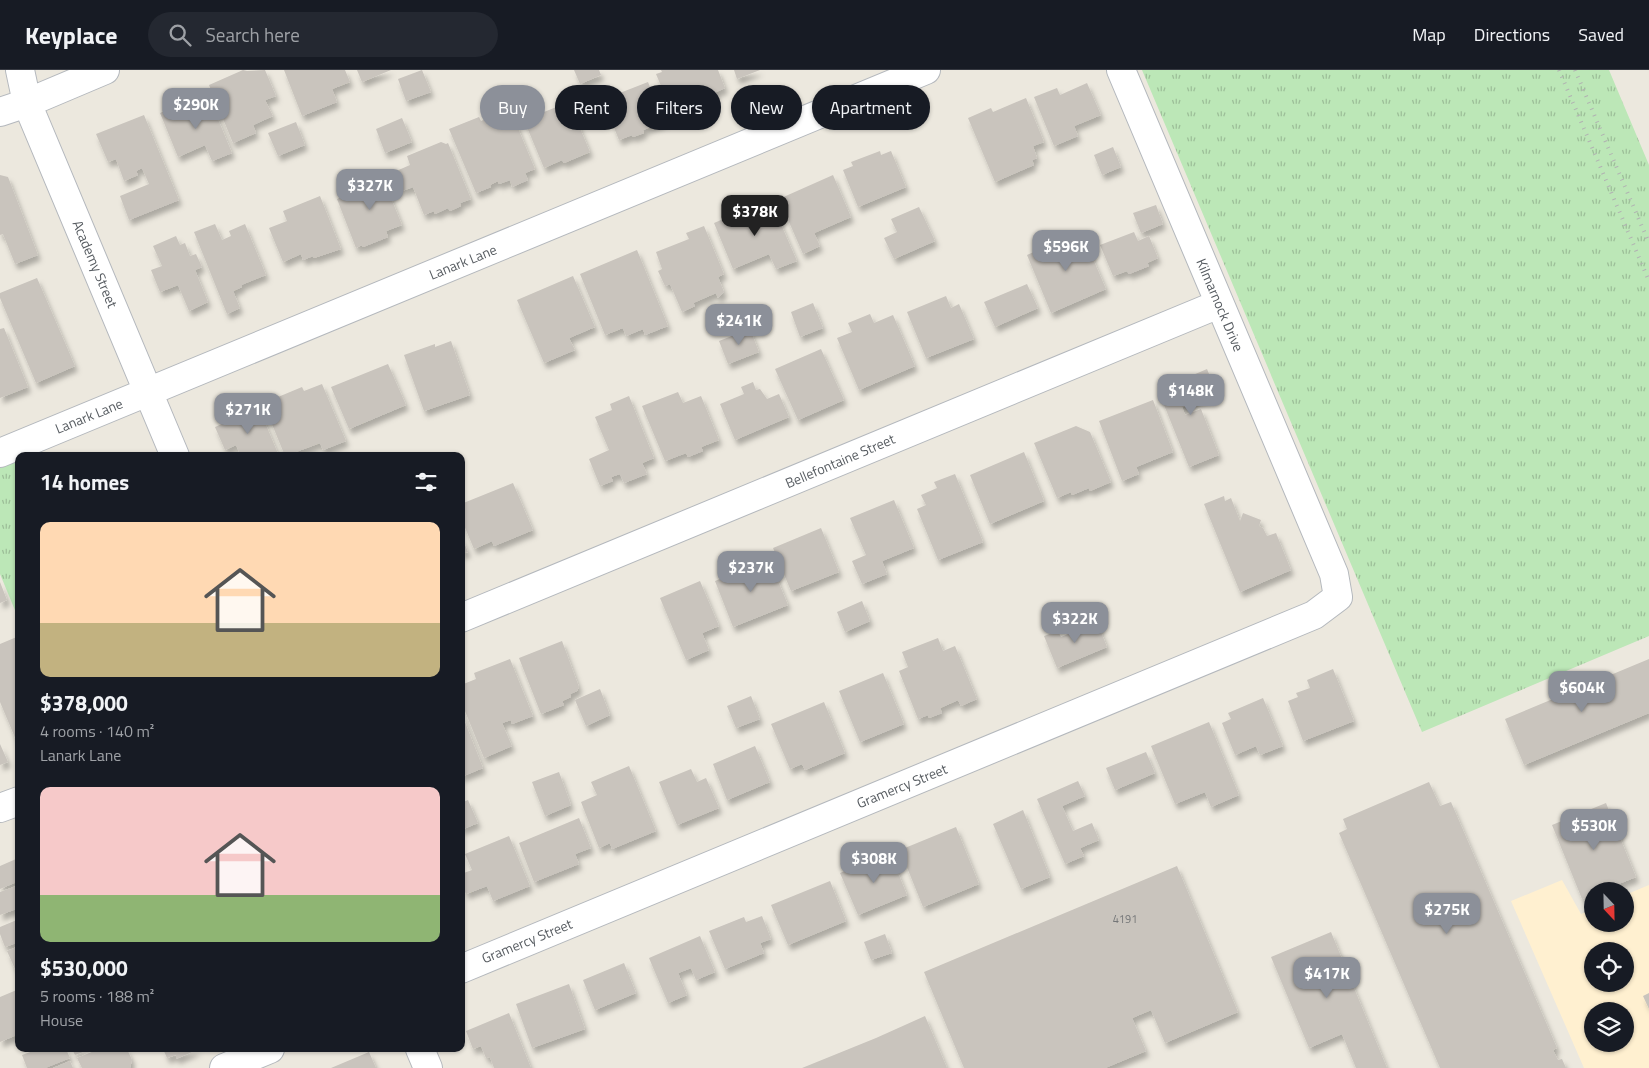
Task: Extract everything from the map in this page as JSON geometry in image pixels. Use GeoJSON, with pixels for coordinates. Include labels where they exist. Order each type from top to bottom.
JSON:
{"type":"FeatureCollection","features":[{"type":"Feature","properties":{"kind":"street","name":"Academy Street"},"geometry":{"type":"LineString","coordinates":[[20,70],[27,103],[173,452]]}},
{"type":"Feature","properties":{"kind":"street"},"geometry":{"type":"LineString","coordinates":[[0,112],[27,103],[105,70]]}},
{"type":"Feature","properties":{"kind":"street","name":"Lanark Lane"},"geometry":{"type":"LineString","coordinates":[[0,453],[926,70]]}},
{"type":"Feature","properties":{"kind":"street","name":"Kilmarnock Drive"},"geometry":{"type":"LineString","coordinates":[[1121,70],[1334,574],[1338,597]]}},
{"type":"Feature","properties":{"kind":"street","name":"Bellefontaine Street"},"geometry":{"type":"LineString","coordinates":[[465,616],[1219,304]]}},
{"type":"Feature","properties":{"kind":"street","name":"Gramercy Street"},"geometry":{"type":"LineString","coordinates":[[465,967],[1314,616],[1338,597]]}},
{"type":"Feature","properties":{"kind":"street"},"geometry":{"type":"LineString","coordinates":[[0,808],[15,802]]}},
{"type":"Feature","properties":{"kind":"street"},"geometry":{"type":"LineString","coordinates":[[224,1068],[263,1052]]}},
{"type":"Feature","properties":{"kind":"street"},"geometry":{"type":"LineString","coordinates":[[421,1052],[428,1068]]}},
{"type":"Feature","properties":{"kind":"shaded area"},"geometry":{"type":"Polygon","coordinates":[[[1562,880],[1581,914],[1584,913],[1584,932],[1634,932],[1634,891],[1649,885],[1649,1068],[1584,1068],[1511,901],[1562,880]]]}},
{"type":"Feature","properties":{"kind":"green space"},"geometry":{"type":"Polygon","coordinates":[[[1142,70],[1609,70],[1649,165],[1649,636],[1422,732],[1142,70]]]}},
{"type":"Feature","properties":{"kind":"green space"},"geometry":{"type":"Polygon","coordinates":[[[15,462],[15,610],[0,574],[0,468],[15,462]]]}},
{"type":"Feature","properties":{"kind":"building"},"geometry":{"type":"Polygon","coordinates":[[[243,70],[265,70],[276,96],[265,100],[273,116],[253,125],[256,133],[233,143],[209,85],[243,70]]]}},
{"type":"Feature","properties":{"kind":"building"},"geometry":{"type":"Polygon","coordinates":[[[284,70],[345,70],[350,82],[332,89],[337,102],[302,116],[284,70]]]}},
{"type":"Feature","properties":{"kind":"building"},"geometry":{"type":"Polygon","coordinates":[[[357,70],[391,70],[362,82],[357,70]]]}},
{"type":"Feature","properties":{"kind":"building"},"geometry":{"type":"Polygon","coordinates":[[[422,70],[431,92],[406,101],[398,79],[422,70]]]}},
{"type":"Feature","properties":{"kind":"building"},"geometry":{"type":"Polygon","coordinates":[[[574,70],[599,70],[601,75],[580,84],[574,70]]]}},
{"type":"Feature","properties":{"kind":"building"},"geometry":{"type":"Polygon","coordinates":[[[661,70],[718,70],[725,88],[721,90],[721,85],[661,85],[656,74],[662,72],[661,70]]]}},
{"type":"Feature","properties":{"kind":"building"},"geometry":{"type":"Polygon","coordinates":[[[734,70],[760,70],[737,79],[734,70]]]}},
{"type":"Feature","properties":{"kind":"building"},"geometry":{"type":"Polygon","coordinates":[[[1087,83],[1101,115],[1074,126],[1078,136],[1054,146],[1034,97],[1057,88],[1060,95],[1087,83]]]}},
{"type":"Feature","properties":{"kind":"building"},"geometry":{"type":"Polygon","coordinates":[[[637,86],[637,130],[643,130],[644,133],[619,140],[615,130],[627,130],[627,90],[637,86]]]}},
{"type":"Feature","properties":{"kind":"building"},"geometry":{"type":"Polygon","coordinates":[[[1026,98],[1044,142],[1033,146],[1037,158],[1032,160],[1034,165],[995,182],[968,118],[991,108],[993,112],[1026,98]]]}},
{"type":"Feature","properties":{"kind":"building"},"geometry":{"type":"Polygon","coordinates":[[[193,99],[196,108],[211,102],[232,153],[212,161],[205,145],[178,157],[160,113],[193,99]]]}},
{"type":"Feature","properties":{"kind":"building"},"geometry":{"type":"Polygon","coordinates":[[[555,108],[555,130],[581,130],[590,152],[564,163],[562,160],[544,168],[528,130],[545,130],[545,112],[555,108]]]}},
{"type":"Feature","properties":{"kind":"building"},"geometry":{"type":"Polygon","coordinates":[[[144,115],[179,200],[129,220],[120,196],[149,184],[142,168],[136,171],[138,175],[124,181],[116,159],[108,162],[96,134],[144,115]]]}},
{"type":"Feature","properties":{"kind":"building"},"geometry":{"type":"Polygon","coordinates":[[[479,117],[480,130],[519,130],[535,169],[525,173],[528,180],[512,187],[510,180],[499,184],[498,181],[490,185],[491,187],[476,193],[449,129],[479,117]]]}},
{"type":"Feature","properties":{"kind":"building"},"geometry":{"type":"Polygon","coordinates":[[[402,118],[412,142],[385,153],[376,129],[402,118]]]}},
{"type":"Feature","properties":{"kind":"building"},"geometry":{"type":"Polygon","coordinates":[[[296,122],[305,145],[278,156],[268,133],[296,122]]]}},
{"type":"Feature","properties":{"kind":"building"},"geometry":{"type":"Polygon","coordinates":[[[441,142],[448,143],[471,199],[460,203],[461,206],[450,211],[448,208],[435,214],[434,211],[424,215],[413,187],[402,191],[394,172],[410,165],[407,156],[441,142]]]}},
{"type":"Feature","properties":{"kind":"building"},"geometry":{"type":"Polygon","coordinates":[[[1113,147],[1121,167],[1102,175],[1094,155],[1113,147]]]}},
{"type":"Feature","properties":{"kind":"building"},"geometry":{"type":"Polygon","coordinates":[[[880,151],[881,155],[891,151],[906,187],[858,207],[843,170],[853,166],[851,162],[880,151]]]}},
{"type":"Feature","properties":{"kind":"building"},"geometry":{"type":"Polygon","coordinates":[[[380,171],[402,225],[386,231],[388,237],[356,248],[337,199],[363,188],[359,180],[380,171]]]}},
{"type":"Feature","properties":{"kind":"building"},"geometry":{"type":"Polygon","coordinates":[[[0,175],[8,177],[38,255],[15,264],[3,234],[0,235],[0,175]]]}},
{"type":"Feature","properties":{"kind":"building"},"geometry":{"type":"Polygon","coordinates":[[[833,175],[851,217],[814,233],[820,246],[803,254],[779,199],[833,175]]]}},
{"type":"Feature","properties":{"kind":"building"},"geometry":{"type":"Polygon","coordinates":[[[320,196],[341,249],[303,260],[301,254],[283,262],[269,228],[287,221],[283,211],[320,196]]]}},
{"type":"Feature","properties":{"kind":"building"},"geometry":{"type":"Polygon","coordinates":[[[770,199],[797,261],[776,269],[769,254],[733,269],[714,223],[770,199]]]}},
{"type":"Feature","properties":{"kind":"building"},"geometry":{"type":"Polygon","coordinates":[[[1156,205],[1163,224],[1141,233],[1133,213],[1156,205]]]}},
{"type":"Feature","properties":{"kind":"building"},"geometry":{"type":"Polygon","coordinates":[[[919,207],[935,241],[894,259],[884,238],[897,232],[891,219],[919,207]]]}},
{"type":"Feature","properties":{"kind":"building"},"geometry":{"type":"Polygon","coordinates":[[[215,224],[222,240],[231,236],[229,231],[245,224],[266,275],[241,285],[242,287],[233,291],[240,308],[227,314],[194,232],[215,224]]]}},
{"type":"Feature","properties":{"kind":"building"},"geometry":{"type":"Polygon","coordinates":[[[704,226],[724,274],[718,277],[724,292],[718,298],[716,293],[693,303],[695,306],[682,312],[670,284],[665,286],[658,271],[662,269],[656,252],[689,239],[686,233],[704,226]]]}},
{"type":"Feature","properties":{"kind":"building"},"geometry":{"type":"Polygon","coordinates":[[[1081,231],[1106,289],[1051,313],[1027,255],[1081,231]]]}},
{"type":"Feature","properties":{"kind":"building"},"geometry":{"type":"Polygon","coordinates":[[[1134,232],[1138,241],[1149,236],[1158,258],[1147,263],[1149,266],[1129,274],[1127,271],[1113,276],[1100,245],[1134,232]]]}},
{"type":"Feature","properties":{"kind":"building"},"geometry":{"type":"Polygon","coordinates":[[[176,236],[180,245],[185,243],[190,256],[196,254],[202,267],[195,270],[208,302],[189,311],[178,285],[160,292],[151,270],[162,266],[153,246],[176,236]]]}},
{"type":"Feature","properties":{"kind":"building"},"geometry":{"type":"Polygon","coordinates":[[[637,250],[668,326],[645,335],[643,329],[626,336],[623,328],[605,335],[580,274],[637,250]]]}},
{"type":"Feature","properties":{"kind":"building"},"geometry":{"type":"Polygon","coordinates":[[[573,276],[595,327],[569,338],[575,350],[544,363],[517,300],[573,276]]]}},
{"type":"Feature","properties":{"kind":"building"},"geometry":{"type":"Polygon","coordinates":[[[37,278],[75,366],[36,383],[0,298],[0,293],[37,278]]]}},
{"type":"Feature","properties":{"kind":"building"},"geometry":{"type":"Polygon","coordinates":[[[1027,284],[1038,308],[995,327],[984,302],[1027,284]]]}},
{"type":"Feature","properties":{"kind":"building"},"geometry":{"type":"Polygon","coordinates":[[[946,296],[951,308],[959,304],[974,339],[926,358],[907,312],[946,296]]]}},
{"type":"Feature","properties":{"kind":"building"},"geometry":{"type":"Polygon","coordinates":[[[813,303],[823,328],[800,337],[791,312],[813,303]]]}},
{"type":"Feature","properties":{"kind":"building"},"geometry":{"type":"Polygon","coordinates":[[[870,314],[874,323],[893,315],[915,366],[859,390],[837,338],[852,332],[848,323],[870,314]]]}},
{"type":"Feature","properties":{"kind":"building"},"geometry":{"type":"Polygon","coordinates":[[[4,328],[28,387],[0,398],[0,329],[4,328]]]}},
{"type":"Feature","properties":{"kind":"building"},"geometry":{"type":"Polygon","coordinates":[[[750,329],[759,352],[728,364],[719,341],[750,329]]]}},
{"type":"Feature","properties":{"kind":"building"},"geometry":{"type":"Polygon","coordinates":[[[451,341],[470,395],[424,411],[404,355],[435,344],[435,347],[451,341]]]}},
{"type":"Feature","properties":{"kind":"building"},"geometry":{"type":"Polygon","coordinates":[[[821,349],[844,400],[798,420],[775,369],[821,349]]]}},
{"type":"Feature","properties":{"kind":"building"},"geometry":{"type":"Polygon","coordinates":[[[388,364],[406,405],[349,429],[331,387],[388,364]]]}},
{"type":"Feature","properties":{"kind":"building"},"geometry":{"type":"Polygon","coordinates":[[[1207,369],[1217,393],[1182,407],[1185,415],[1201,409],[1219,455],[1189,467],[1158,390],[1207,369]]]}},
{"type":"Feature","properties":{"kind":"building"},"geometry":{"type":"Polygon","coordinates":[[[753,382],[756,390],[760,389],[767,399],[779,394],[789,417],[735,440],[720,404],[744,394],[741,387],[753,382]]]}},
{"type":"Feature","properties":{"kind":"building"},"geometry":{"type":"Polygon","coordinates":[[[322,384],[346,441],[323,450],[320,443],[296,452],[283,452],[265,407],[279,401],[278,397],[302,387],[304,391],[322,384]]]}},
{"type":"Feature","properties":{"kind":"building"},"geometry":{"type":"Polygon","coordinates":[[[678,392],[683,403],[701,396],[719,440],[701,447],[703,451],[688,457],[686,453],[665,461],[642,406],[678,392]]]}},
{"type":"Feature","properties":{"kind":"building"},"geometry":{"type":"Polygon","coordinates":[[[629,396],[654,458],[642,463],[647,474],[624,483],[620,474],[611,477],[613,481],[600,486],[589,459],[609,450],[595,417],[612,410],[610,404],[629,396]]]}},
{"type":"Feature","properties":{"kind":"building"},"geometry":{"type":"Polygon","coordinates":[[[1153,400],[1173,452],[1136,467],[1139,474],[1122,481],[1099,421],[1153,400]]]}},
{"type":"Feature","properties":{"kind":"building"},"geometry":{"type":"Polygon","coordinates":[[[259,408],[277,452],[239,452],[236,445],[225,450],[215,427],[259,408]]]}},
{"type":"Feature","properties":{"kind":"building"},"geometry":{"type":"Polygon","coordinates":[[[1076,426],[1090,432],[1111,482],[1090,491],[1089,488],[1072,495],[1071,492],[1057,498],[1034,443],[1076,426]]]}},
{"type":"Feature","properties":{"kind":"building"},"geometry":{"type":"Polygon","coordinates":[[[1024,452],[1044,501],[990,524],[970,475],[1024,452]]]}},
{"type":"Feature","properties":{"kind":"building"},"geometry":{"type":"Polygon","coordinates":[[[955,474],[983,542],[938,560],[917,509],[926,505],[921,495],[937,488],[934,482],[955,474]]]}},
{"type":"Feature","properties":{"kind":"building"},"geometry":{"type":"Polygon","coordinates":[[[513,483],[533,530],[494,546],[492,541],[474,549],[465,528],[465,502],[513,483]]]}},
{"type":"Feature","properties":{"kind":"building"},"geometry":{"type":"Polygon","coordinates":[[[1224,496],[1225,501],[1231,498],[1240,521],[1243,513],[1261,520],[1259,526],[1263,528],[1267,536],[1276,533],[1291,570],[1240,592],[1204,504],[1224,496]]]}},
{"type":"Feature","properties":{"kind":"building"},"geometry":{"type":"Polygon","coordinates":[[[894,500],[914,548],[882,561],[887,574],[862,584],[852,561],[866,555],[850,518],[894,500]]]}},
{"type":"Feature","properties":{"kind":"building"},"geometry":{"type":"Polygon","coordinates":[[[821,528],[839,572],[791,591],[773,548],[821,528]]]}},
{"type":"Feature","properties":{"kind":"building"},"geometry":{"type":"Polygon","coordinates":[[[769,559],[788,605],[733,627],[715,581],[769,559]]]}},
{"type":"Feature","properties":{"kind":"building"},"geometry":{"type":"Polygon","coordinates":[[[700,581],[719,626],[702,633],[709,650],[686,660],[660,598],[700,581]]]}},
{"type":"Feature","properties":{"kind":"building"},"geometry":{"type":"Polygon","coordinates":[[[0,582],[7,600],[0,603],[0,582]]]}},
{"type":"Feature","properties":{"kind":"building"},"geometry":{"type":"Polygon","coordinates":[[[862,601],[870,621],[845,632],[837,612],[862,601]]]}},
{"type":"Feature","properties":{"kind":"building"},"geometry":{"type":"Polygon","coordinates":[[[1097,622],[1107,647],[1057,668],[1044,636],[1058,631],[1061,637],[1097,622]]]}},
{"type":"Feature","properties":{"kind":"building"},"geometry":{"type":"Polygon","coordinates":[[[15,638],[15,738],[0,702],[0,644],[15,638]]]}},
{"type":"Feature","properties":{"kind":"building"},"geometry":{"type":"Polygon","coordinates":[[[938,638],[943,651],[955,646],[977,699],[961,706],[958,700],[940,708],[942,713],[929,718],[928,715],[918,719],[899,671],[908,667],[902,652],[938,638]]]}},
{"type":"Feature","properties":{"kind":"building"},"geometry":{"type":"Polygon","coordinates":[[[562,641],[579,687],[577,691],[570,694],[571,697],[562,701],[564,705],[541,714],[519,658],[562,641]]]}},
{"type":"Feature","properties":{"kind":"building"},"geometry":{"type":"Polygon","coordinates":[[[510,659],[533,716],[512,724],[511,720],[502,723],[512,746],[484,758],[465,711],[465,683],[476,679],[474,673],[510,659]]]}},
{"type":"Feature","properties":{"kind":"building"},"geometry":{"type":"Polygon","coordinates":[[[1649,659],[1649,713],[1524,765],[1505,719],[1649,659]]]}},
{"type":"Feature","properties":{"kind":"building"},"geometry":{"type":"Polygon","coordinates":[[[1333,669],[1354,721],[1303,741],[1288,701],[1298,697],[1296,693],[1310,688],[1307,680],[1333,669]]]}},
{"type":"Feature","properties":{"kind":"building"},"geometry":{"type":"Polygon","coordinates":[[[883,673],[904,724],[860,742],[839,691],[883,673]]]}},
{"type":"Feature","properties":{"kind":"building"},"geometry":{"type":"Polygon","coordinates":[[[600,689],[610,715],[586,726],[575,700],[600,689]]]}},
{"type":"Feature","properties":{"kind":"building"},"geometry":{"type":"Polygon","coordinates":[[[751,696],[760,719],[736,728],[727,706],[751,696]]]}},
{"type":"Feature","properties":{"kind":"building"},"geometry":{"type":"Polygon","coordinates":[[[1263,698],[1283,746],[1260,755],[1256,746],[1235,755],[1222,723],[1231,719],[1228,713],[1263,698]]]}},
{"type":"Feature","properties":{"kind":"building"},"geometry":{"type":"Polygon","coordinates":[[[824,702],[845,753],[805,770],[802,764],[790,769],[771,724],[824,702]]]}},
{"type":"Feature","properties":{"kind":"building"},"geometry":{"type":"Polygon","coordinates":[[[465,722],[483,768],[465,775],[465,722]]]}},
{"type":"Feature","properties":{"kind":"building"},"geometry":{"type":"Polygon","coordinates":[[[1209,722],[1239,795],[1211,807],[1205,792],[1175,804],[1151,746],[1209,722]]]}},
{"type":"Feature","properties":{"kind":"building"},"geometry":{"type":"Polygon","coordinates":[[[0,744],[8,762],[0,765],[0,744]]]}},
{"type":"Feature","properties":{"kind":"building"},"geometry":{"type":"Polygon","coordinates":[[[755,746],[770,782],[727,800],[713,764],[755,746]]]}},
{"type":"Feature","properties":{"kind":"building"},"geometry":{"type":"Polygon","coordinates":[[[1146,752],[1155,773],[1115,790],[1106,768],[1146,752]]]}},
{"type":"Feature","properties":{"kind":"building"},"geometry":{"type":"Polygon","coordinates":[[[629,766],[656,831],[612,849],[610,843],[599,848],[581,802],[597,795],[591,782],[629,766]]]}},
{"type":"Feature","properties":{"kind":"building"},"geometry":{"type":"Polygon","coordinates":[[[691,769],[697,782],[706,778],[719,808],[677,825],[659,782],[691,769]]]}},
{"type":"Feature","properties":{"kind":"building"},"geometry":{"type":"Polygon","coordinates":[[[559,772],[571,805],[545,816],[532,782],[559,772]]]}},
{"type":"Feature","properties":{"kind":"building"},"geometry":{"type":"Polygon","coordinates":[[[1078,781],[1085,796],[1062,806],[1073,831],[1092,823],[1099,840],[1080,848],[1084,856],[1065,864],[1037,799],[1078,781]]]}},
{"type":"Feature","properties":{"kind":"building"},"geometry":{"type":"Polygon","coordinates":[[[1429,782],[1440,806],[1451,802],[1557,1048],[1553,1050],[1558,1060],[1562,1059],[1566,1068],[1440,1068],[1339,833],[1347,829],[1343,819],[1429,782]]]}},
{"type":"Feature","properties":{"kind":"building"},"geometry":{"type":"Polygon","coordinates":[[[468,800],[478,823],[465,828],[465,801],[468,800]]]}},
{"type":"Feature","properties":{"kind":"building"},"geometry":{"type":"Polygon","coordinates":[[[1606,803],[1636,877],[1624,882],[1584,882],[1584,898],[1582,899],[1552,825],[1606,803]]]}},
{"type":"Feature","properties":{"kind":"building"},"geometry":{"type":"Polygon","coordinates":[[[1023,810],[1050,877],[1021,889],[993,824],[1023,810]]]}},
{"type":"Feature","properties":{"kind":"building"},"geometry":{"type":"Polygon","coordinates":[[[579,818],[591,848],[575,854],[579,864],[534,882],[519,843],[579,818]]]}},
{"type":"Feature","properties":{"kind":"building"},"geometry":{"type":"Polygon","coordinates":[[[956,827],[979,884],[923,907],[900,850],[956,827]]]}},
{"type":"Feature","properties":{"kind":"building"},"geometry":{"type":"Polygon","coordinates":[[[509,836],[530,886],[493,901],[487,886],[466,894],[465,873],[472,870],[465,854],[509,836]]]}},
{"type":"Feature","properties":{"kind":"building"},"geometry":{"type":"Polygon","coordinates":[[[890,853],[907,895],[858,915],[840,873],[890,853]]]}},
{"type":"Feature","properties":{"kind":"building"},"geometry":{"type":"Polygon","coordinates":[[[15,859],[15,883],[0,889],[0,866],[15,859]]]}},
{"type":"Feature","properties":{"kind":"building"},"geometry":{"type":"Polygon","coordinates":[[[1177,866],[1238,1012],[1165,1043],[1151,1010],[1132,1018],[1146,1051],[1105,1068],[964,1068],[924,972],[1177,866]]]}},
{"type":"Feature","properties":{"kind":"building"},"geometry":{"type":"Polygon","coordinates":[[[830,881],[846,921],[788,945],[771,905],[830,881]]]}},
{"type":"Feature","properties":{"kind":"building"},"geometry":{"type":"Polygon","coordinates":[[[15,886],[15,909],[0,915],[0,892],[15,886]]]}},
{"type":"Feature","properties":{"kind":"building"},"geometry":{"type":"Polygon","coordinates":[[[762,916],[771,939],[760,943],[764,953],[725,969],[709,931],[744,917],[746,922],[762,916]]]}},
{"type":"Feature","properties":{"kind":"building"},"geometry":{"type":"Polygon","coordinates":[[[15,921],[15,943],[5,947],[0,934],[0,927],[15,921]]]}},
{"type":"Feature","properties":{"kind":"building"},"geometry":{"type":"Polygon","coordinates":[[[1331,932],[1387,1068],[1356,1068],[1342,1034],[1309,1048],[1271,957],[1331,932]]]}},
{"type":"Feature","properties":{"kind":"building"},"geometry":{"type":"Polygon","coordinates":[[[885,934],[892,953],[871,960],[864,942],[885,934]]]}},
{"type":"Feature","properties":{"kind":"building"},"geometry":{"type":"Polygon","coordinates":[[[700,936],[715,972],[696,980],[691,968],[678,973],[687,995],[668,1003],[649,958],[700,936]]]}},
{"type":"Feature","properties":{"kind":"building"},"geometry":{"type":"Polygon","coordinates":[[[15,948],[15,969],[7,951],[15,948]]]}},
{"type":"Feature","properties":{"kind":"building"},"geometry":{"type":"Polygon","coordinates":[[[624,963],[636,993],[595,1010],[583,980],[624,963]]]}},
{"type":"Feature","properties":{"kind":"building"},"geometry":{"type":"Polygon","coordinates":[[[569,984],[585,1029],[532,1048],[516,1004],[569,984]]]}},
{"type":"Feature","properties":{"kind":"building"},"geometry":{"type":"Polygon","coordinates":[[[15,991],[15,1036],[0,1042],[0,997],[15,991]]]}},
{"type":"Feature","properties":{"kind":"building"},"geometry":{"type":"Polygon","coordinates":[[[1649,993],[1649,1009],[1643,996],[1649,993]]]}},
{"type":"Feature","properties":{"kind":"building"},"geometry":{"type":"Polygon","coordinates":[[[509,1013],[531,1068],[494,1068],[490,1057],[486,1058],[481,1046],[473,1049],[466,1031],[509,1013]]]}},
{"type":"Feature","properties":{"kind":"building"},"geometry":{"type":"Polygon","coordinates":[[[925,1016],[947,1068],[802,1068],[876,1038],[925,1016]]]}},
{"type":"Feature","properties":{"kind":"building"},"geometry":{"type":"Polygon","coordinates":[[[30,1052],[67,1052],[70,1058],[45,1068],[27,1068],[22,1055],[30,1052]]]}},
{"type":"Feature","properties":{"kind":"building"},"geometry":{"type":"Polygon","coordinates":[[[92,1052],[128,1052],[132,1060],[130,1068],[82,1068],[77,1058],[92,1052]]]}},
{"type":"Feature","properties":{"kind":"building"},"geometry":{"type":"Polygon","coordinates":[[[164,1052],[192,1052],[176,1059],[176,1055],[167,1058],[164,1052]]]}},
{"type":"Feature","properties":{"kind":"building"},"geometry":{"type":"Polygon","coordinates":[[[369,1052],[376,1068],[331,1068],[369,1052]]]}},
{"type":"Feature","properties":{"kind":"building"},"geometry":{"type":"Polygon","coordinates":[[[70,1061],[73,1068],[53,1068],[70,1061]]]}},
{"type":"Feature","properties":{"kind":"railway"},"geometry":{"type":"LineString","coordinates":[[1559,70],[1649,281]]}},
{"type":"Feature","properties":{"kind":"railway"},"geometry":{"type":"LineString","coordinates":[[1575,70],[1649,243]]}}]}
